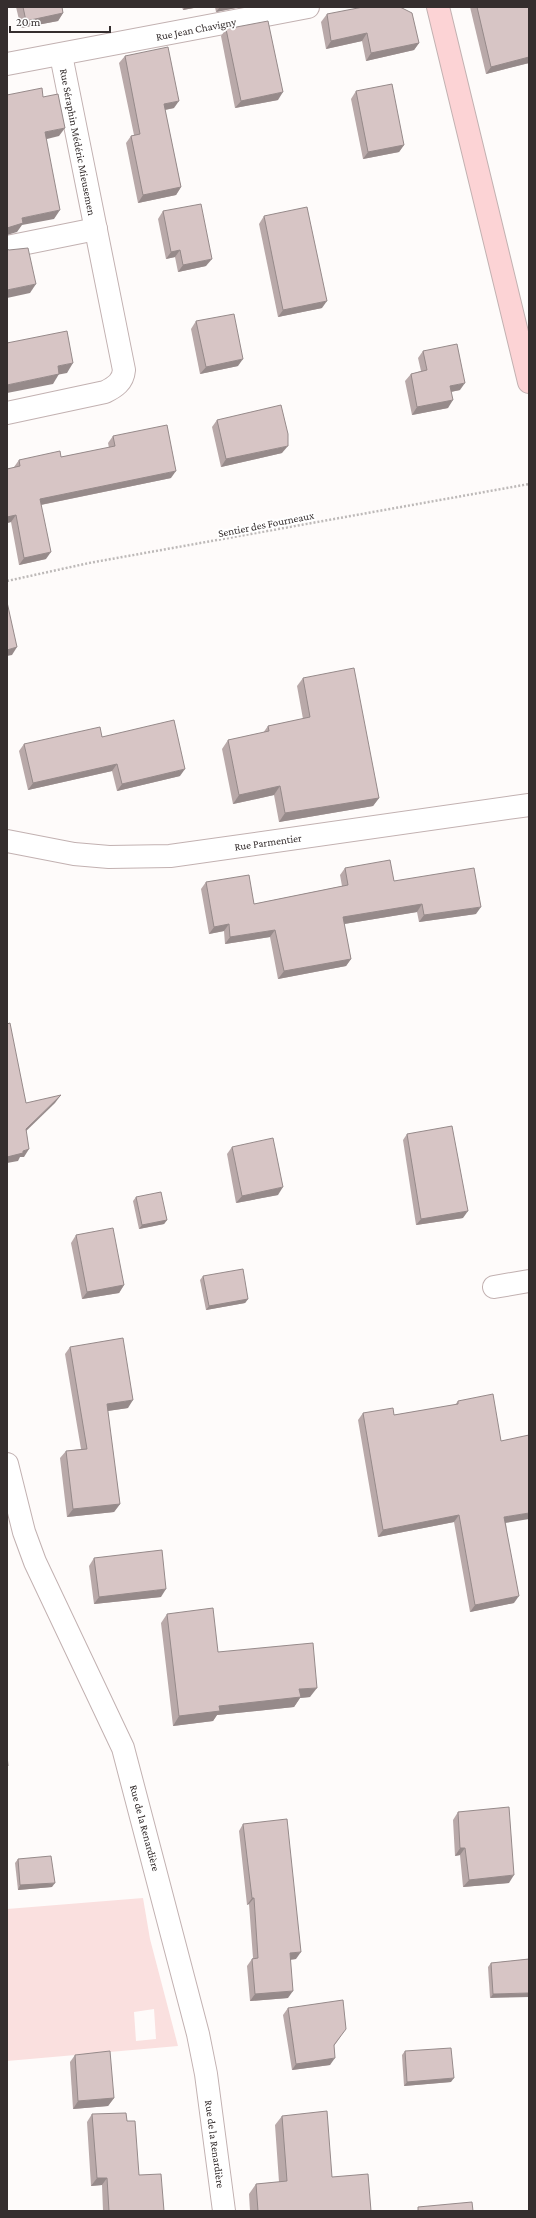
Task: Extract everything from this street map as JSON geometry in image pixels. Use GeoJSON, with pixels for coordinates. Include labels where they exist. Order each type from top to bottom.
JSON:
{"type":"FeatureCollection","features":[{"type":"Feature","properties":{"kind":"street","name":"Rue Jean Chavigny"},"geometry":{"type":"LineString","coordinates":[[7,64],[61,55],[308,7]]}},
{"type":"Feature","properties":{"kind":"street"},"geometry":{"type":"LineString","coordinates":[[438,7],[529,382]]}},
{"type":"Feature","properties":{"kind":"street","name":"Rue Séraphin Médéric Mieusemen"},"geometry":{"type":"LineString","coordinates":[[7,413],[105,392],[114,388],[123,377],[124,370],[61,55]]}},
{"type":"Feature","properties":{"kind":"street","name":"Rue Séraphin Médéric Mieusemen"},"geometry":{"type":"LineString","coordinates":[[7,247],[96,228]]}},
{"type":"Feature","properties":{"kind":"street","name":"Rue Parmentier"},"geometry":{"type":"LineString","coordinates":[[7,841],[74,854],[109,857],[170,856],[529,805]]}},
{"type":"Feature","properties":{"kind":"street"},"geometry":{"type":"LineString","coordinates":[[494,1287],[529,1281]]}},
{"type":"Feature","properties":{"kind":"street","name":"Rue de la Renardière"},"geometry":{"type":"LineString","coordinates":[[7,1464],[24,1532],[35,1562],[123,1748],[198,2034],[206,2074],[224,2211]]}},
{"type":"Feature","properties":{"kind":"path","name":"Sentier des Fourneaux"},"geometry":{"type":"LineString","coordinates":[[7,582],[90,563],[529,484]]}},
{"type":"Feature","properties":{"kind":"shaded area"},"geometry":{"type":"Polygon","coordinates":[[[143,1898],[150,1939],[178,2046],[7,2061],[7,1909],[143,1898]],[[154,2009],[134,2012],[136,2041],[156,2039],[154,2009]]]}},
{"type":"Feature","properties":{"kind":"building"},"geometry":{"type":"Polygon","coordinates":[[[23,7],[62,7],[63,13],[26,21],[23,7]]]}},
{"type":"Feature","properties":{"kind":"building"},"geometry":{"type":"Polygon","coordinates":[[[363,7],[400,7],[412,13],[419,43],[371,53],[367,33],[331,41],[327,14],[363,7]]]}},
{"type":"Feature","properties":{"kind":"building"},"geometry":{"type":"Polygon","coordinates":[[[477,7],[529,7],[529,57],[491,67],[477,7]]]}},
{"type":"Feature","properties":{"kind":"building"},"geometry":{"type":"Polygon","coordinates":[[[268,21],[283,92],[241,101],[226,29],[268,21]]]}},
{"type":"Feature","properties":{"kind":"building"},"geometry":{"type":"Polygon","coordinates":[[[168,47],[179,101],[164,104],[181,187],[143,195],[131,136],[140,134],[125,56],[168,47]]]}},
{"type":"Feature","properties":{"kind":"building"},"geometry":{"type":"Polygon","coordinates":[[[392,84],[404,145],[368,152],[356,91],[392,84]]]}},
{"type":"Feature","properties":{"kind":"building"},"geometry":{"type":"Polygon","coordinates":[[[42,88],[43,97],[58,94],[65,128],[45,132],[60,210],[22,218],[23,223],[7,228],[7,95],[42,88]]]}},
{"type":"Feature","properties":{"kind":"building"},"geometry":{"type":"Polygon","coordinates":[[[201,204],[212,259],[183,265],[180,250],[171,252],[163,211],[201,204]]]}},
{"type":"Feature","properties":{"kind":"building"},"geometry":{"type":"Polygon","coordinates":[[[307,207],[327,301],[283,310],[264,216],[307,207]]]}},
{"type":"Feature","properties":{"kind":"building"},"geometry":{"type":"Polygon","coordinates":[[[28,248],[36,284],[7,290],[7,249],[28,248]]]}},
{"type":"Feature","properties":{"kind":"building"},"geometry":{"type":"Polygon","coordinates":[[[234,314],[243,359],[206,367],[196,321],[234,314]]]}},
{"type":"Feature","properties":{"kind":"building"},"geometry":{"type":"Polygon","coordinates":[[[67,331],[73,363],[58,366],[59,374],[7,385],[7,343],[67,331]]]}},
{"type":"Feature","properties":{"kind":"building"},"geometry":{"type":"Polygon","coordinates":[[[457,344],[465,383],[450,386],[453,400],[417,407],[411,374],[427,370],[423,351],[457,344]]]}},
{"type":"Feature","properties":{"kind":"building"},"geometry":{"type":"Polygon","coordinates":[[[281,405],[288,434],[288,446],[226,459],[217,420],[281,405]]]}},
{"type":"Feature","properties":{"kind":"building"},"geometry":{"type":"Polygon","coordinates":[[[167,425],[176,471],[40,499],[51,552],[24,558],[16,515],[7,517],[7,469],[20,466],[19,460],[60,451],[61,457],[115,446],[113,436],[167,425]]]}},
{"type":"Feature","properties":{"kind":"building"},"geometry":{"type":"Polygon","coordinates":[[[7,602],[17,647],[7,650],[7,602]]]}},
{"type":"Feature","properties":{"kind":"building"},"geometry":{"type":"Polygon","coordinates":[[[354,668],[379,798],[285,813],[280,786],[239,795],[228,740],[269,731],[268,726],[310,717],[303,678],[354,668]]]}},
{"type":"Feature","properties":{"kind":"building"},"geometry":{"type":"Polygon","coordinates":[[[174,720],[185,769],[122,784],[117,764],[33,783],[24,744],[100,727],[102,737],[174,720]]]}},
{"type":"Feature","properties":{"kind":"building"},"geometry":{"type":"Polygon","coordinates":[[[390,860],[394,881],[474,868],[481,907],[424,915],[422,904],[343,917],[351,959],[284,971],[275,930],[230,937],[229,924],[214,927],[206,882],[249,875],[254,904],[348,885],[345,868],[390,860]]]}},
{"type":"Feature","properties":{"kind":"building"},"geometry":{"type":"Polygon","coordinates":[[[10,1023],[26,1103],[61,1095],[26,1129],[29,1149],[23,1151],[23,1153],[7,1157],[7,1024],[10,1023]]]}},
{"type":"Feature","properties":{"kind":"building"},"geometry":{"type":"Polygon","coordinates":[[[452,1126],[468,1211],[421,1219],[407,1134],[452,1126]]]}},
{"type":"Feature","properties":{"kind":"building"},"geometry":{"type":"Polygon","coordinates":[[[273,1138],[283,1187],[242,1196],[232,1147],[273,1138]]]}},
{"type":"Feature","properties":{"kind":"building"},"geometry":{"type":"Polygon","coordinates":[[[161,1192],[167,1220],[142,1225],[136,1197],[161,1192]]]}},
{"type":"Feature","properties":{"kind":"building"},"geometry":{"type":"Polygon","coordinates":[[[113,1228],[124,1285],[87,1292],[76,1235],[113,1228]]]}},
{"type":"Feature","properties":{"kind":"building"},"geometry":{"type":"Polygon","coordinates":[[[243,1269],[248,1299],[209,1306],[203,1276],[243,1269]]]}},
{"type":"Feature","properties":{"kind":"building"},"geometry":{"type":"Polygon","coordinates":[[[123,1338],[133,1400],[107,1404],[120,1504],[73,1509],[66,1451],[87,1449],[70,1347],[123,1338]]]}},
{"type":"Feature","properties":{"kind":"building"},"geometry":{"type":"Polygon","coordinates":[[[493,1394],[501,1441],[529,1435],[529,1513],[504,1517],[519,1596],[475,1605],[459,1515],[383,1530],[363,1413],[393,1408],[394,1415],[458,1404],[458,1401],[493,1394]]]}},
{"type":"Feature","properties":{"kind":"building"},"geometry":{"type":"Polygon","coordinates":[[[162,1550],[166,1589],[99,1597],[94,1558],[162,1550]]]}},
{"type":"Feature","properties":{"kind":"building"},"geometry":{"type":"Polygon","coordinates":[[[213,1608],[218,1652],[313,1643],[317,1688],[299,1689],[301,1697],[219,1706],[220,1711],[179,1716],[167,1614],[213,1608]]]}},
{"type":"Feature","properties":{"kind":"building"},"geometry":{"type":"Polygon","coordinates":[[[509,1807],[514,1875],[469,1880],[465,1848],[460,1848],[458,1812],[509,1807]]]}},
{"type":"Feature","properties":{"kind":"building"},"geometry":{"type":"Polygon","coordinates":[[[287,1819],[301,1952],[290,1953],[293,1991],[255,1994],[252,1959],[258,1958],[254,1898],[252,1898],[243,1824],[287,1819]]]}},
{"type":"Feature","properties":{"kind":"building"},"geometry":{"type":"Polygon","coordinates":[[[51,1856],[55,1883],[20,1885],[18,1859],[51,1856]]]}},
{"type":"Feature","properties":{"kind":"building"},"geometry":{"type":"Polygon","coordinates":[[[529,1959],[529,1993],[493,1994],[491,1963],[529,1959]]]}},
{"type":"Feature","properties":{"kind":"building"},"geometry":{"type":"Polygon","coordinates":[[[343,2000],[346,2029],[334,2045],[335,2058],[296,2064],[288,2008],[343,2000]]]}},
{"type":"Feature","properties":{"kind":"building"},"geometry":{"type":"Polygon","coordinates":[[[451,2048],[454,2078],[407,2082],[405,2051],[451,2048]]]}},
{"type":"Feature","properties":{"kind":"building"},"geometry":{"type":"Polygon","coordinates":[[[110,2051],[114,2098],[78,2101],[75,2055],[110,2051]]]}},
{"type":"Feature","properties":{"kind":"building"},"geometry":{"type":"Polygon","coordinates":[[[327,2111],[332,2177],[368,2174],[371,2211],[258,2211],[256,2184],[287,2181],[282,2116],[327,2111]]]}},
{"type":"Feature","properties":{"kind":"building"},"geometry":{"type":"Polygon","coordinates":[[[126,2113],[127,2121],[135,2121],[139,2175],[161,2174],[164,2211],[109,2211],[107,2178],[97,2178],[92,2114],[126,2113]]]}},
{"type":"Feature","properties":{"kind":"building"},"geometry":{"type":"Polygon","coordinates":[[[472,2202],[473,2211],[418,2211],[418,2207],[472,2202]]]}}]}
